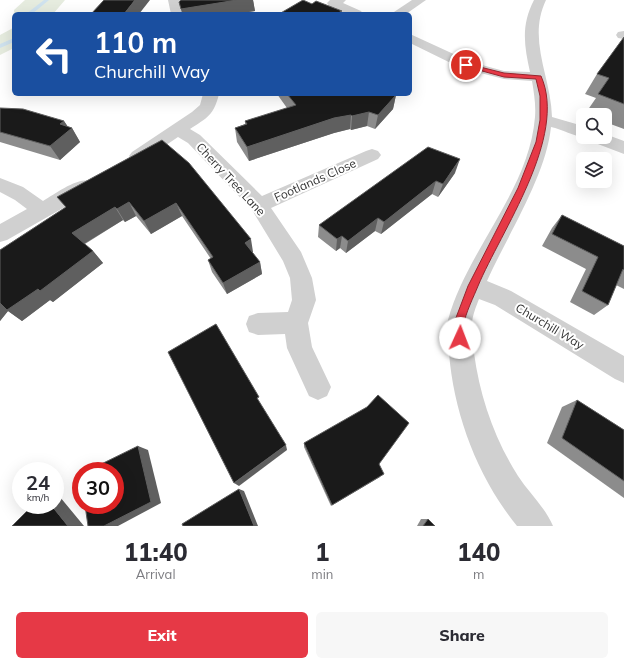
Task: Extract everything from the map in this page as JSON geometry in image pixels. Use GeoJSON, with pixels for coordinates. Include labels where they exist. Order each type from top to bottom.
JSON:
{"type":"FeatureCollection","features":[{"type":"Feature","properties":{"kind":"street"},"geometry":{"type":"LineString","coordinates":[[174,0],[177,12]]}},
{"type":"Feature","properties":{"kind":"street"},"geometry":{"type":"LineString","coordinates":[[340,0],[333,3],[353,12]]}},
{"type":"Feature","properties":{"kind":"street"},"geometry":{"type":"LineString","coordinates":[[400,12],[420,0]]}},
{"type":"Feature","properties":{"kind":"street"},"geometry":{"type":"LineString","coordinates":[[537,526],[524,512],[489,455],[469,404],[462,370],[459,323],[473,286],[522,188],[539,142],[544,120],[543,96],[531,44],[532,18],[540,0]]}},
{"type":"Feature","properties":{"kind":"street"},"geometry":{"type":"LineString","coordinates":[[412,39],[466,65],[504,75],[539,77]]}},
{"type":"Feature","properties":{"kind":"street"},"geometry":{"type":"LineString","coordinates":[[125,164],[146,152],[208,107],[211,96]]}},
{"type":"Feature","properties":{"kind":"street"},"geometry":{"type":"LineString","coordinates":[[544,120],[565,124],[576,129]]}},
{"type":"Feature","properties":{"kind":"street","name":"Cherry Tree Lane"},"geometry":{"type":"LineString","coordinates":[[178,130],[194,139],[259,205],[293,258],[301,278],[304,300],[296,322],[300,348],[318,387]]}},
{"type":"Feature","properties":{"kind":"street"},"geometry":{"type":"LineString","coordinates":[[612,143],[624,148]]}},
{"type":"Feature","properties":{"kind":"street","name":"Footlands Close"},"geometry":{"type":"LineString","coordinates":[[259,205],[372,155]]}},
{"type":"Feature","properties":{"kind":"street"},"geometry":{"type":"LineString","coordinates":[[0,234],[104,176]]}},
{"type":"Feature","properties":{"kind":"street"},"geometry":{"type":"LineString","coordinates":[[0,185],[6,186],[34,203],[41,210]]}},
{"type":"Feature","properties":{"kind":"street","name":"Churchill Way"},"geometry":{"type":"LineString","coordinates":[[473,286],[503,298],[624,370]]}},
{"type":"Feature","properties":{"kind":"street"},"geometry":{"type":"LineString","coordinates":[[258,324],[296,322]]}},
{"type":"Feature","properties":{"kind":"shaded area"},"geometry":{"type":"Polygon","coordinates":[[[25,0],[65,0],[55,12],[14,12],[14,10],[25,0]]]}},
{"type":"Feature","properties":{"kind":"shaded area"},"geometry":{"type":"Polygon","coordinates":[[[12,29],[12,49],[0,55],[0,35],[12,29]]]}},
{"type":"Feature","properties":{"kind":"building"},"geometry":{"type":"Polygon","coordinates":[[[104,0],[135,0],[126,12],[93,12],[104,0]]]}},
{"type":"Feature","properties":{"kind":"building"},"geometry":{"type":"Polygon","coordinates":[[[181,0],[237,0],[181,9],[179,2],[181,0]]]}},
{"type":"Feature","properties":{"kind":"building"},"geometry":{"type":"Polygon","coordinates":[[[303,0],[312,4],[316,1],[342,11],[340,12],[282,12],[303,0]]]}},
{"type":"Feature","properties":{"kind":"building"},"geometry":{"type":"Polygon","coordinates":[[[624,37],[624,104],[598,94],[609,78],[597,74],[624,37]]]}},
{"type":"Feature","properties":{"kind":"building"},"geometry":{"type":"Polygon","coordinates":[[[289,96],[395,96],[378,115],[369,112],[334,118],[247,147],[235,128],[247,124],[245,121],[296,105],[289,96]]]}},
{"type":"Feature","properties":{"kind":"building"},"geometry":{"type":"Polygon","coordinates":[[[0,108],[23,109],[64,121],[60,124],[72,128],[50,146],[0,132],[0,108]]]}},
{"type":"Feature","properties":{"kind":"building"},"geometry":{"type":"Polygon","coordinates":[[[162,140],[189,163],[251,239],[245,243],[260,262],[223,283],[208,260],[213,257],[176,203],[144,221],[129,202],[117,209],[115,207],[72,233],[93,251],[40,291],[38,289],[7,310],[0,303],[0,250],[66,207],[57,197],[162,140]]]}},
{"type":"Feature","properties":{"kind":"building"},"geometry":{"type":"Polygon","coordinates":[[[428,147],[460,159],[443,184],[436,181],[384,222],[378,218],[348,241],[342,236],[337,239],[319,225],[428,147]]]}},
{"type":"Feature","properties":{"kind":"building"},"geometry":{"type":"Polygon","coordinates":[[[562,215],[624,246],[624,270],[623,269],[608,305],[582,291],[598,257],[552,234],[562,215]]]}},
{"type":"Feature","properties":{"kind":"building"},"geometry":{"type":"Polygon","coordinates":[[[216,324],[259,397],[257,398],[286,445],[234,483],[168,352],[216,324]]]}},
{"type":"Feature","properties":{"kind":"building"},"geometry":{"type":"Polygon","coordinates":[[[378,395],[409,423],[379,464],[384,474],[332,505],[304,443],[367,407],[378,395]]]}},
{"type":"Feature","properties":{"kind":"building"},"geometry":{"type":"Polygon","coordinates":[[[577,400],[624,430],[624,481],[562,438],[577,400]]]}},
{"type":"Feature","properties":{"kind":"building"},"geometry":{"type":"Polygon","coordinates":[[[138,446],[151,502],[104,526],[88,526],[86,514],[124,514],[124,462],[105,462],[138,446]]]}},
{"type":"Feature","properties":{"kind":"building"},"geometry":{"type":"Polygon","coordinates":[[[239,489],[254,526],[183,526],[182,524],[239,489]]]}},
{"type":"Feature","properties":{"kind":"building"},"geometry":{"type":"Polygon","coordinates":[[[24,514],[58,514],[68,526],[12,526],[24,514]]]}},
{"type":"Feature","properties":{"kind":"building"},"geometry":{"type":"Polygon","coordinates":[[[428,519],[435,526],[423,526],[428,519]]]}},
{"type":"Feature","properties":{"kind":"waterway"},"geometry":{"type":"LineString","coordinates":[[32,12],[47,0]]}},
{"type":"Feature","properties":{"kind":"waterway"},"geometry":{"type":"LineString","coordinates":[[0,46],[12,41]]}},
{"type":"Feature","properties":{"kind":"route"},"geometry":{"type":"LineString","coordinates":[[460,338],[459,323],[473,286],[522,188],[539,142],[544,120],[543,96],[539,77],[504,75],[466,65]]}}]}
